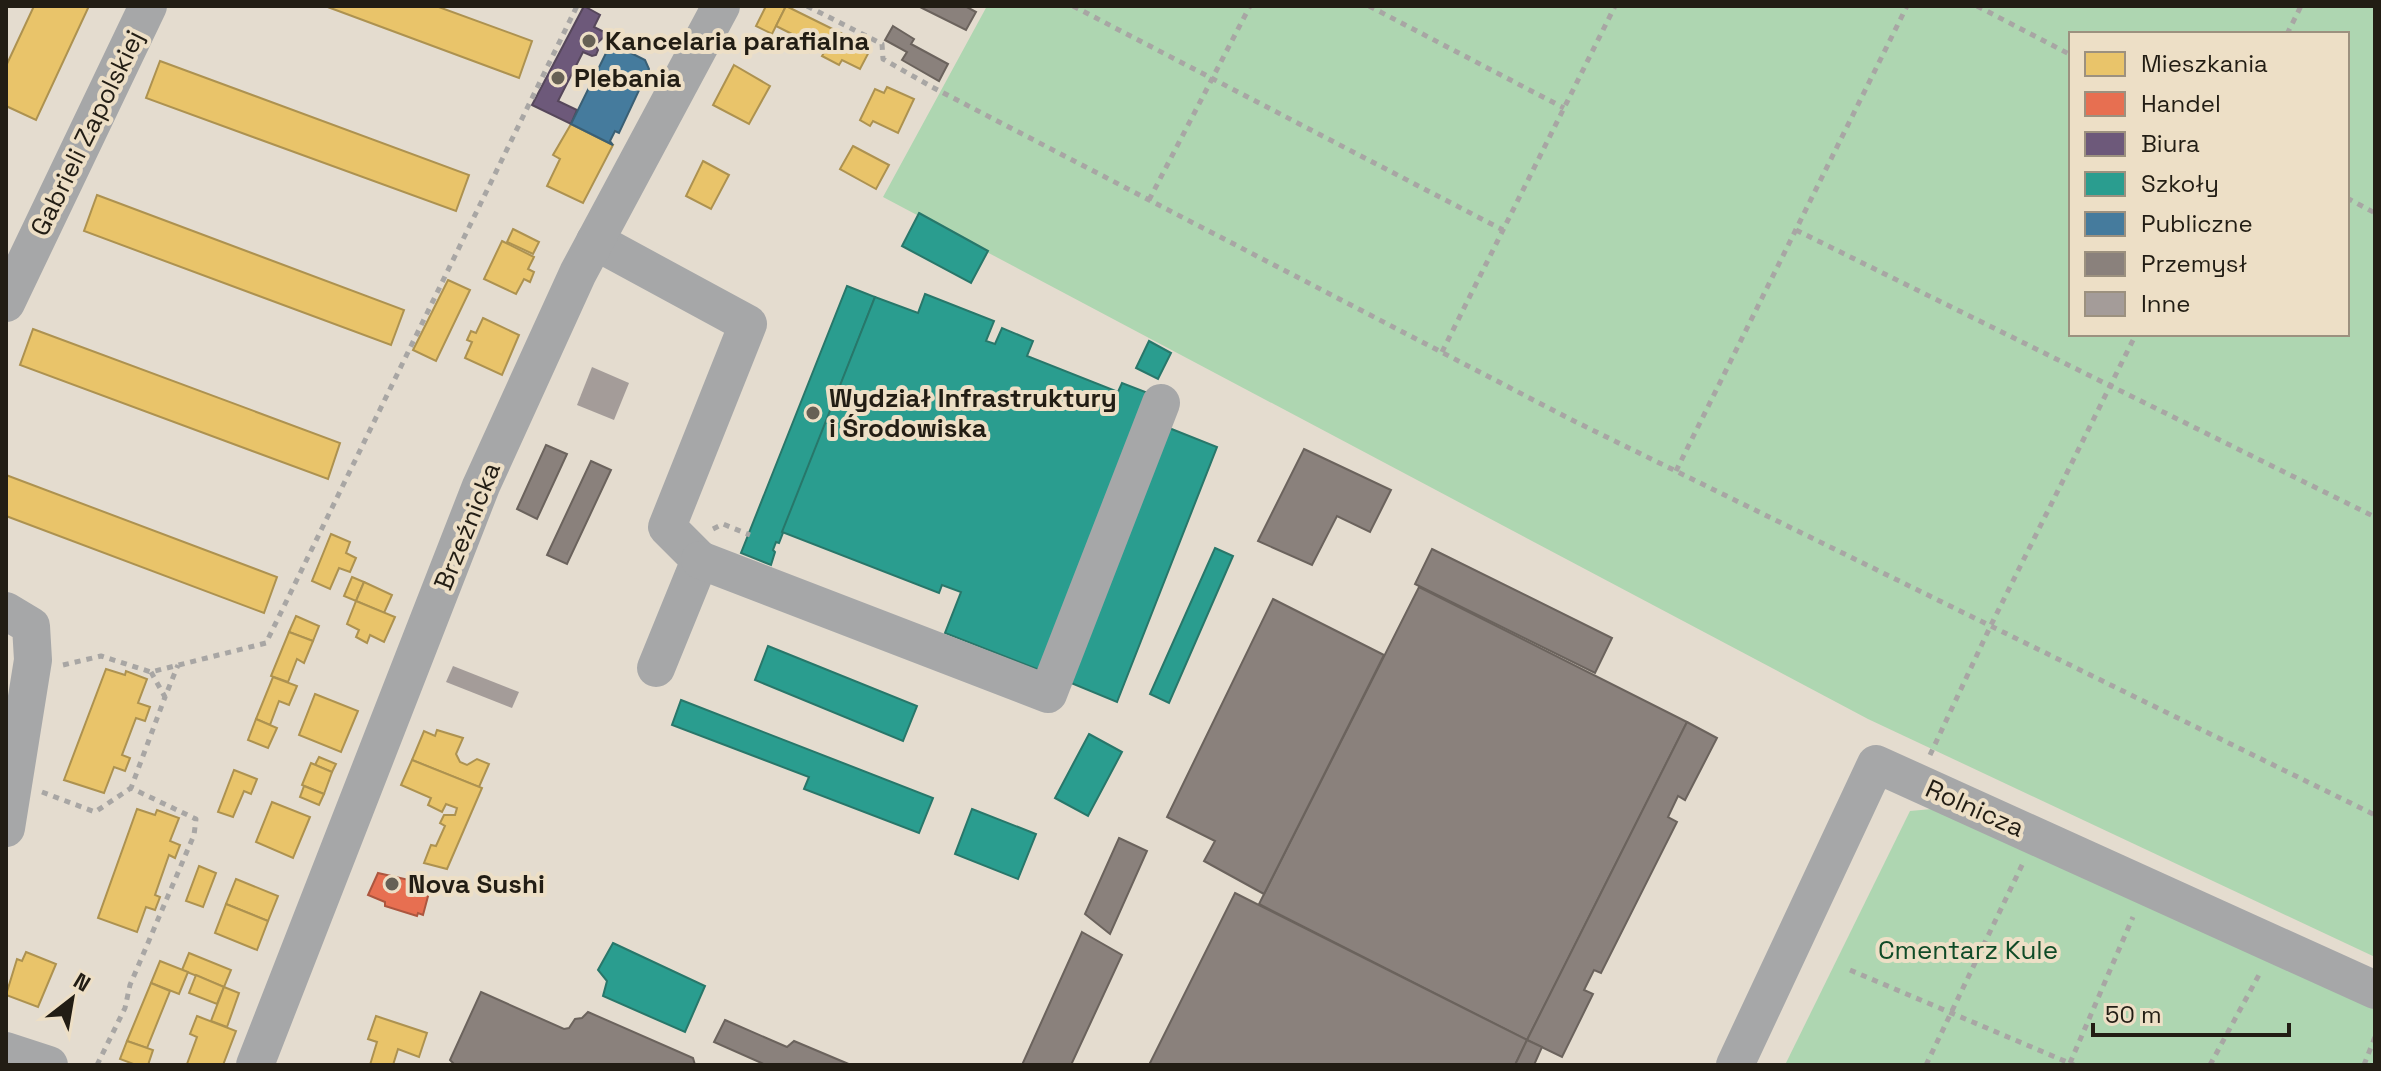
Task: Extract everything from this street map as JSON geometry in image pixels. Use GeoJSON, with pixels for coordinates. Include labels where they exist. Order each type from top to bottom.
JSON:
{"type":"FeatureCollection","features":[{"type":"Feature","properties":{"kind":"street","name":"Gabrieli Zapolskiej"},"geometry":{"type":"LineString","coordinates":[[6,303],[148,6]]}},
{"type":"Feature","properties":{"kind":"street","name":"Brzeźnicka"},"geometry":{"type":"LineString","coordinates":[[255,1065],[481,486],[595,241],[721,6]]}},
{"type":"Feature","properties":{"kind":"street"},"geometry":{"type":"LineString","coordinates":[[595,241],[748,324],[667,527],[700,560],[1048,694],[1161,403]]}},
{"type":"Feature","properties":{"kind":"street"},"geometry":{"type":"LineString","coordinates":[[656,668],[700,560]]}},
{"type":"Feature","properties":{"kind":"street"},"geometry":{"type":"LineString","coordinates":[[6,611],[31,626],[33,660],[6,828]]}},
{"type":"Feature","properties":{"kind":"street","name":"Rolnicza"},"geometry":{"type":"LineString","coordinates":[[1735,1065],[1876,764],[2375,990]]}},
{"type":"Feature","properties":{"kind":"street"},"geometry":{"type":"LineString","coordinates":[[6,1051],[49,1065]]}},
{"type":"Feature","properties":{"kind":"path"},"geometry":{"type":"LineString","coordinates":[[54,667],[101,656],[151,672],[266,643],[577,6]]}},
{"type":"Feature","properties":{"kind":"path"},"geometry":{"type":"LineString","coordinates":[[807,6],[882,44],[883,59],[932,87],[1442,352],[1676,471],[2375,815]]}},
{"type":"Feature","properties":{"kind":"path"},"geometry":{"type":"LineString","coordinates":[[1073,6],[1503,230]]}},
{"type":"Feature","properties":{"kind":"path"},"geometry":{"type":"LineString","coordinates":[[1149,200],[1250,6]]}},
{"type":"Feature","properties":{"kind":"path"},"geometry":{"type":"LineString","coordinates":[[1369,6],[1564,108]]}},
{"type":"Feature","properties":{"kind":"path"},"geometry":{"type":"LineString","coordinates":[[1442,352],[1615,6]]}},
{"type":"Feature","properties":{"kind":"path"},"geometry":{"type":"LineString","coordinates":[[1676,471],[1907,6]]}},
{"type":"Feature","properties":{"kind":"path"},"geometry":{"type":"LineString","coordinates":[[1977,6],[2069,54]]}},
{"type":"Feature","properties":{"kind":"path"},"geometry":{"type":"LineString","coordinates":[[2288,32],[2301,6]]}},
{"type":"Feature","properties":{"kind":"path"},"geometry":{"type":"LineString","coordinates":[[2349,199],[2375,213]]}},
{"type":"Feature","properties":{"kind":"path"},"geometry":{"type":"LineString","coordinates":[[1796,230],[2375,517]]}},
{"type":"Feature","properties":{"kind":"path"},"geometry":{"type":"LineString","coordinates":[[1917,782],[1991,625],[2135,336]]}},
{"type":"Feature","properties":{"kind":"path"},"geometry":{"type":"LineString","coordinates":[[32,788],[95,812],[131,788],[178,665]]}},
{"type":"Feature","properties":{"kind":"path"},"geometry":{"type":"LineString","coordinates":[[151,672],[165,697]]}},
{"type":"Feature","properties":{"kind":"path"},"geometry":{"type":"LineString","coordinates":[[97,1065],[125,1008],[130,985],[194,835],[196,819],[131,788]]}},
{"type":"Feature","properties":{"kind":"path"},"geometry":{"type":"LineString","coordinates":[[1926,1065],[2026,857]]}},
{"type":"Feature","properties":{"kind":"path"},"geometry":{"type":"LineString","coordinates":[[1850,970],[2071,1064],[2133,917]]}},
{"type":"Feature","properties":{"kind":"path"},"geometry":{"type":"LineString","coordinates":[[2210,1065],[2260,973]]}},
{"type":"Feature","properties":{"kind":"path"},"geometry":{"type":"LineString","coordinates":[[2364,1065],[2375,1037]]}},
{"type":"Feature","properties":{"kind":"green space"},"geometry":{"type":"Polygon","coordinates":[[[987,6],[2375,6],[2375,957],[1868,719],[883,197],[987,6]]]}},
{"type":"Feature","properties":{"kind":"green space","name":"Cmentarz Kule"},"geometry":{"type":"Polygon","coordinates":[[[1932,809],[2375,1006],[2375,1065],[1785,1065],[1910,811],[1932,809]]]}},
{"type":"Feature","properties":{"kind":"building: Mieszkania"},"geometry":{"type":"Polygon","coordinates":[[[34,6],[89,6],[36,120],[6,106],[6,66],[34,6]]]}},
{"type":"Feature","properties":{"kind":"building: Mieszkania"},"geometry":{"type":"Polygon","coordinates":[[[325,6],[436,6],[532,41],[519,78],[325,6]]]}},
{"type":"Feature","properties":{"kind":"building: Mieszkania"},"geometry":{"type":"Polygon","coordinates":[[[766,6],[786,6],[772,34],[756,26],[766,6]]]}},
{"type":"Feature","properties":{"kind":"building: Mieszkania"},"geometry":{"type":"Polygon","coordinates":[[[786,6],[871,48],[860,69],[842,60],[839,65],[822,56],[825,51],[813,45],[809,52],[798,46],[802,39],[776,26],[786,6]]]}},
{"type":"Feature","properties":{"kind":"building: Mieszkania"},"geometry":{"type":"Polygon","coordinates":[[[160,61],[469,175],[456,211],[146,98],[160,61]]]}},
{"type":"Feature","properties":{"kind":"building: Mieszkania"},"geometry":{"type":"Polygon","coordinates":[[[734,65],[770,86],[749,124],[713,105],[734,65]]]}},
{"type":"Feature","properties":{"kind":"building: Mieszkania"},"geometry":{"type":"Polygon","coordinates":[[[887,87],[914,99],[898,133],[873,121],[870,126],[860,120],[875,89],[884,93],[887,87]]]}},
{"type":"Feature","properties":{"kind":"building: Mieszkania"},"geometry":{"type":"Polygon","coordinates":[[[571,124],[613,145],[583,203],[547,186],[560,159],[553,155],[571,124]]]}},
{"type":"Feature","properties":{"kind":"building: Mieszkania"},"geometry":{"type":"Polygon","coordinates":[[[853,146],[889,165],[876,189],[840,169],[853,146]]]}},
{"type":"Feature","properties":{"kind":"building: Mieszkania"},"geometry":{"type":"Polygon","coordinates":[[[703,161],[729,175],[711,209],[686,196],[703,161]]]}},
{"type":"Feature","properties":{"kind":"building: Mieszkania"},"geometry":{"type":"Polygon","coordinates":[[[97,195],[404,310],[391,345],[84,231],[97,195]]]}},
{"type":"Feature","properties":{"kind":"building: Mieszkania"},"geometry":{"type":"Polygon","coordinates":[[[513,229],[539,242],[533,254],[507,242],[513,229]]]}},
{"type":"Feature","properties":{"kind":"building: Mieszkania"},"geometry":{"type":"Polygon","coordinates":[[[502,241],[534,257],[528,269],[534,272],[530,282],[524,279],[516,294],[484,279],[502,241]]]}},
{"type":"Feature","properties":{"kind":"building: Mieszkania"},"geometry":{"type":"Polygon","coordinates":[[[448,280],[470,290],[436,361],[413,350],[448,280]]]}},
{"type":"Feature","properties":{"kind":"building: Mieszkania"},"geometry":{"type":"Polygon","coordinates":[[[483,318],[519,335],[502,375],[465,358],[472,342],[467,340],[471,331],[476,333],[483,318]]]}},
{"type":"Feature","properties":{"kind":"building: Mieszkania"},"geometry":{"type":"Polygon","coordinates":[[[33,329],[340,443],[328,479],[20,365],[33,329]]]}},
{"type":"Feature","properties":{"kind":"building: Mieszkania"},"geometry":{"type":"Polygon","coordinates":[[[6,475],[277,577],[264,613],[6,516],[6,475]]]}},
{"type":"Feature","properties":{"kind":"building: Mieszkania"},"geometry":{"type":"Polygon","coordinates":[[[331,534],[350,542],[346,553],[356,558],[350,572],[339,568],[330,589],[312,581],[331,534]]]}},
{"type":"Feature","properties":{"kind":"building: Mieszkania"},"geometry":{"type":"Polygon","coordinates":[[[352,577],[364,582],[356,601],[344,596],[352,577]]]}},
{"type":"Feature","properties":{"kind":"building: Mieszkania"},"geometry":{"type":"Polygon","coordinates":[[[364,582],[392,595],[384,613],[356,601],[364,582]]]}},
{"type":"Feature","properties":{"kind":"building: Mieszkania"},"geometry":{"type":"Polygon","coordinates":[[[356,601],[395,617],[384,642],[370,635],[367,643],[356,637],[359,630],[347,624],[356,601]]]}},
{"type":"Feature","properties":{"kind":"building: Mieszkania"},"geometry":{"type":"Polygon","coordinates":[[[296,616],[319,626],[313,641],[289,632],[296,616]]]}},
{"type":"Feature","properties":{"kind":"building: Mieszkania"},"geometry":{"type":"Polygon","coordinates":[[[289,632],[313,641],[304,663],[297,659],[288,682],[271,676],[289,632]]]}},
{"type":"Feature","properties":{"kind":"building: Mieszkania"},"geometry":{"type":"Polygon","coordinates":[[[106,669],[125,675],[126,671],[147,679],[138,703],[150,707],[145,721],[136,718],[122,755],[130,758],[125,771],[114,767],[104,793],[64,780],[106,669]]]}},
{"type":"Feature","properties":{"kind":"building: Mieszkania"},"geometry":{"type":"Polygon","coordinates":[[[273,677],[297,686],[289,705],[279,701],[270,725],[256,719],[273,677]]]}},
{"type":"Feature","properties":{"kind":"building: Mieszkania"},"geometry":{"type":"Polygon","coordinates":[[[315,694],[358,711],[341,752],[299,735],[315,694]]]}},
{"type":"Feature","properties":{"kind":"building: Mieszkania"},"geometry":{"type":"Polygon","coordinates":[[[256,719],[277,728],[268,748],[248,740],[256,719]]]}},
{"type":"Feature","properties":{"kind":"building: Mieszkania"},"geometry":{"type":"Polygon","coordinates":[[[437,730],[463,738],[456,754],[460,762],[467,765],[477,759],[489,764],[479,787],[412,760],[424,731],[435,736],[437,730]]]}},
{"type":"Feature","properties":{"kind":"building: Mieszkania"},"geometry":{"type":"Polygon","coordinates":[[[319,757],[336,764],[332,772],[315,765],[319,757]]]}},
{"type":"Feature","properties":{"kind":"building: Mieszkania"},"geometry":{"type":"Polygon","coordinates":[[[412,760],[482,788],[447,869],[424,863],[431,845],[436,846],[445,826],[440,823],[444,815],[455,815],[457,808],[446,804],[442,812],[428,805],[431,798],[401,785],[412,760]]]}},
{"type":"Feature","properties":{"kind":"building: Mieszkania"},"geometry":{"type":"Polygon","coordinates":[[[311,763],[332,772],[324,794],[302,785],[311,763]]]}},
{"type":"Feature","properties":{"kind":"building: Mieszkania"},"geometry":{"type":"Polygon","coordinates":[[[234,770],[257,779],[251,794],[244,791],[233,817],[218,812],[234,770]]]}},
{"type":"Feature","properties":{"kind":"building: Mieszkania"},"geometry":{"type":"Polygon","coordinates":[[[304,786],[324,794],[319,805],[300,797],[304,786]]]}},
{"type":"Feature","properties":{"kind":"building: Mieszkania"},"geometry":{"type":"Polygon","coordinates":[[[272,802],[310,817],[293,858],[256,842],[272,802]]]}},
{"type":"Feature","properties":{"kind":"building: Mieszkania"},"geometry":{"type":"Polygon","coordinates":[[[137,809],[155,815],[157,810],[179,818],[170,841],[180,845],[175,858],[169,855],[155,895],[160,897],[155,910],[146,907],[137,932],[98,918],[137,809]]]}},
{"type":"Feature","properties":{"kind":"building: Mieszkania"},"geometry":{"type":"Polygon","coordinates":[[[199,866],[216,873],[203,907],[186,901],[199,866]]]}},
{"type":"Feature","properties":{"kind":"building: Mieszkania"},"geometry":{"type":"Polygon","coordinates":[[[236,879],[278,896],[268,921],[226,904],[236,879]]]}},
{"type":"Feature","properties":{"kind":"building: Mieszkania"},"geometry":{"type":"Polygon","coordinates":[[[226,904],[268,921],[257,950],[215,933],[226,904]]]}},
{"type":"Feature","properties":{"kind":"building: Mieszkania"},"geometry":{"type":"Polygon","coordinates":[[[26,952],[56,964],[38,1007],[6,995],[17,959],[22,961],[26,952]]]}},
{"type":"Feature","properties":{"kind":"building: Mieszkania"},"geometry":{"type":"Polygon","coordinates":[[[189,953],[231,970],[224,987],[182,970],[189,953]]]}},
{"type":"Feature","properties":{"kind":"building: Mieszkania"},"geometry":{"type":"Polygon","coordinates":[[[160,961],[188,972],[179,994],[151,983],[160,961]]]}},
{"type":"Feature","properties":{"kind":"building: Mieszkania"},"geometry":{"type":"Polygon","coordinates":[[[196,975],[224,987],[217,1004],[189,993],[196,975]]]}},
{"type":"Feature","properties":{"kind":"building: Mieszkania"},"geometry":{"type":"Polygon","coordinates":[[[151,983],[170,991],[147,1048],[127,1041],[151,983]]]}},
{"type":"Feature","properties":{"kind":"building: Mieszkania"},"geometry":{"type":"Polygon","coordinates":[[[224,987],[239,993],[227,1027],[211,1021],[224,987]]]}},
{"type":"Feature","properties":{"kind":"building: Mieszkania"},"geometry":{"type":"Polygon","coordinates":[[[197,1016],[236,1031],[223,1065],[187,1064],[197,1037],[190,1034],[197,1016]]]}},
{"type":"Feature","properties":{"kind":"building: Mieszkania"},"geometry":{"type":"Polygon","coordinates":[[[376,1016],[427,1033],[419,1057],[398,1049],[393,1065],[370,1065],[377,1042],[368,1039],[376,1016]]]}},
{"type":"Feature","properties":{"kind":"building: Mieszkania"},"geometry":{"type":"Polygon","coordinates":[[[127,1041],[153,1050],[148,1065],[136,1065],[120,1059],[127,1041]]]}},
{"type":"Feature","properties":{"kind":"building: Handel"},"geometry":{"type":"Polygon","coordinates":[[[378,873],[431,885],[423,915],[385,906],[385,902],[368,895],[378,873]]]}},
{"type":"Feature","properties":{"kind":"building: Biura","name":"Plebania"},"geometry":{"type":"Polygon","coordinates":[[[584,6],[600,15],[594,27],[604,32],[605,36],[595,45],[598,50],[596,55],[583,52],[558,101],[577,110],[571,124],[532,105],[584,6]]]}},
{"type":"Feature","properties":{"kind":"building: Szkoły"},"geometry":{"type":"Polygon","coordinates":[[[919,213],[988,251],[971,283],[902,246],[919,213]]]}},
{"type":"Feature","properties":{"kind":"building: Szkoły","name":"Wydział Infrastruktury i Środowiska"},"geometry":{"type":"Polygon","coordinates":[[[847,286],[875,297],[779,543],[776,542],[771,565],[741,553],[847,286]]]}},
{"type":"Feature","properties":{"kind":"building: Szkoły"},"geometry":{"type":"Polygon","coordinates":[[[925,294],[994,321],[986,341],[995,344],[1002,328],[1033,341],[1027,356],[1118,392],[1122,383],[1148,393],[1042,671],[945,633],[961,592],[942,585],[939,593],[782,532],[875,297],[918,313],[925,294]]]}},
{"type":"Feature","properties":{"kind":"building: Szkoły"},"geometry":{"type":"Polygon","coordinates":[[[1149,341],[1171,353],[1158,379],[1136,368],[1149,341]]]}},
{"type":"Feature","properties":{"kind":"building: Szkoły"},"geometry":{"type":"Polygon","coordinates":[[[1169,428],[1217,447],[1117,702],[1071,683],[1169,428]]]}},
{"type":"Feature","properties":{"kind":"building: Szkoły"},"geometry":{"type":"Polygon","coordinates":[[[1215,548],[1233,556],[1169,703],[1150,694],[1215,548]]]}},
{"type":"Feature","properties":{"kind":"building: Szkoły"},"geometry":{"type":"Polygon","coordinates":[[[768,646],[917,706],[903,741],[755,680],[768,646]]]}},
{"type":"Feature","properties":{"kind":"building: Szkoły"},"geometry":{"type":"Polygon","coordinates":[[[681,700],[933,798],[919,833],[804,789],[809,777],[672,725],[681,700]]]}},
{"type":"Feature","properties":{"kind":"building: Szkoły"},"geometry":{"type":"Polygon","coordinates":[[[1089,734],[1122,752],[1088,816],[1055,798],[1089,734]]]}},
{"type":"Feature","properties":{"kind":"building: Szkoły"},"geometry":{"type":"Polygon","coordinates":[[[972,809],[1036,834],[1018,879],[955,854],[972,809]]]}},
{"type":"Feature","properties":{"kind":"building: Szkoły"},"geometry":{"type":"Polygon","coordinates":[[[613,943],[705,986],[685,1032],[603,996],[607,981],[598,970],[613,943]]]}},
{"type":"Feature","properties":{"kind":"building: Publiczne"},"geometry":{"type":"Polygon","coordinates":[[[619,47],[645,60],[649,69],[619,133],[615,131],[610,141],[613,145],[571,124],[607,51],[619,47]]]}},
{"type":"Feature","properties":{"kind":"building: Przemysł"},"geometry":{"type":"Polygon","coordinates":[[[918,6],[965,6],[976,12],[966,30],[918,6]]]}},
{"type":"Feature","properties":{"kind":"building: Przemysł"},"geometry":{"type":"Polygon","coordinates":[[[893,26],[914,39],[911,44],[948,64],[939,81],[902,60],[907,52],[885,40],[893,26]]]}},
{"type":"Feature","properties":{"kind":"building: Przemysł"},"geometry":{"type":"Polygon","coordinates":[[[546,445],[567,454],[537,519],[517,509],[546,445]]]}},
{"type":"Feature","properties":{"kind":"building: Przemysł"},"geometry":{"type":"Polygon","coordinates":[[[1304,449],[1391,490],[1370,532],[1337,516],[1312,565],[1258,541],[1304,449]]]}},
{"type":"Feature","properties":{"kind":"building: Przemysł"},"geometry":{"type":"Polygon","coordinates":[[[591,461],[611,470],[567,564],[547,555],[591,461]]]}},
{"type":"Feature","properties":{"kind":"building: Przemysł"},"geometry":{"type":"Polygon","coordinates":[[[1432,549],[1612,638],[1595,673],[1415,584],[1432,549]]]}},
{"type":"Feature","properties":{"kind":"building: Przemysł"},"geometry":{"type":"Polygon","coordinates":[[[1419,587],[1687,722],[1527,1040],[1259,904],[1419,587]]]}},
{"type":"Feature","properties":{"kind":"building: Przemysł"},"geometry":{"type":"Polygon","coordinates":[[[1273,599],[1384,655],[1264,894],[1204,861],[1215,841],[1167,817],[1273,599]]]}},
{"type":"Feature","properties":{"kind":"building: Przemysł"},"geometry":{"type":"Polygon","coordinates":[[[1687,722],[1717,738],[1685,800],[1678,796],[1668,817],[1677,822],[1601,973],[1594,970],[1584,990],[1593,994],[1562,1057],[1527,1040],[1687,722]]]}},
{"type":"Feature","properties":{"kind":"building: Przemysł"},"geometry":{"type":"Polygon","coordinates":[[[1119,838],[1147,851],[1110,934],[1085,914],[1119,838]]]}},
{"type":"Feature","properties":{"kind":"building: Przemysł"},"geometry":{"type":"Polygon","coordinates":[[[1235,893],[1527,1040],[1515,1065],[1149,1065],[1235,893]]]}},
{"type":"Feature","properties":{"kind":"building: Przemysł"},"geometry":{"type":"Polygon","coordinates":[[[1082,932],[1122,955],[1071,1065],[1022,1065],[1082,932]]]}},
{"type":"Feature","properties":{"kind":"building: Przemysł"},"geometry":{"type":"Polygon","coordinates":[[[481,992],[564,1029],[588,1012],[693,1058],[695,1065],[455,1065],[450,1060],[481,992]]]}},
{"type":"Feature","properties":{"kind":"building: Przemysł"},"geometry":{"type":"Polygon","coordinates":[[[725,1020],[787,1047],[794,1041],[851,1065],[766,1065],[714,1042],[725,1020]]]}},
{"type":"Feature","properties":{"kind":"building: Przemysł"},"geometry":{"type":"Polygon","coordinates":[[[1527,1040],[1542,1047],[1534,1065],[1515,1065],[1527,1040]]]}},
{"type":"Feature","properties":{"kind":"building: Inne"},"geometry":{"type":"Polygon","coordinates":[[[592,367],[629,383],[614,420],[577,405],[592,367]]]}},
{"type":"Feature","properties":{"kind":"building: Inne"},"geometry":{"type":"Polygon","coordinates":[[[453,666],[519,692],[512,708],[446,682],[453,666]]]}},
{"type":"Feature","properties":{"kind":"place","name":"Kancelaria parafialna"},"geometry":{"type":"Point","coordinates":[589,41]}},
{"type":"Feature","properties":{"kind":"place","name":"Plebania"},"geometry":{"type":"Point","coordinates":[558,78]}},
{"type":"Feature","properties":{"kind":"place","name":"Wydział Infrastruktury i Środowiska"},"geometry":{"type":"Point","coordinates":[813,413]}},
{"type":"Feature","properties":{"kind":"place","name":"Nova Sushi"},"geometry":{"type":"Point","coordinates":[392,884]}}]}
